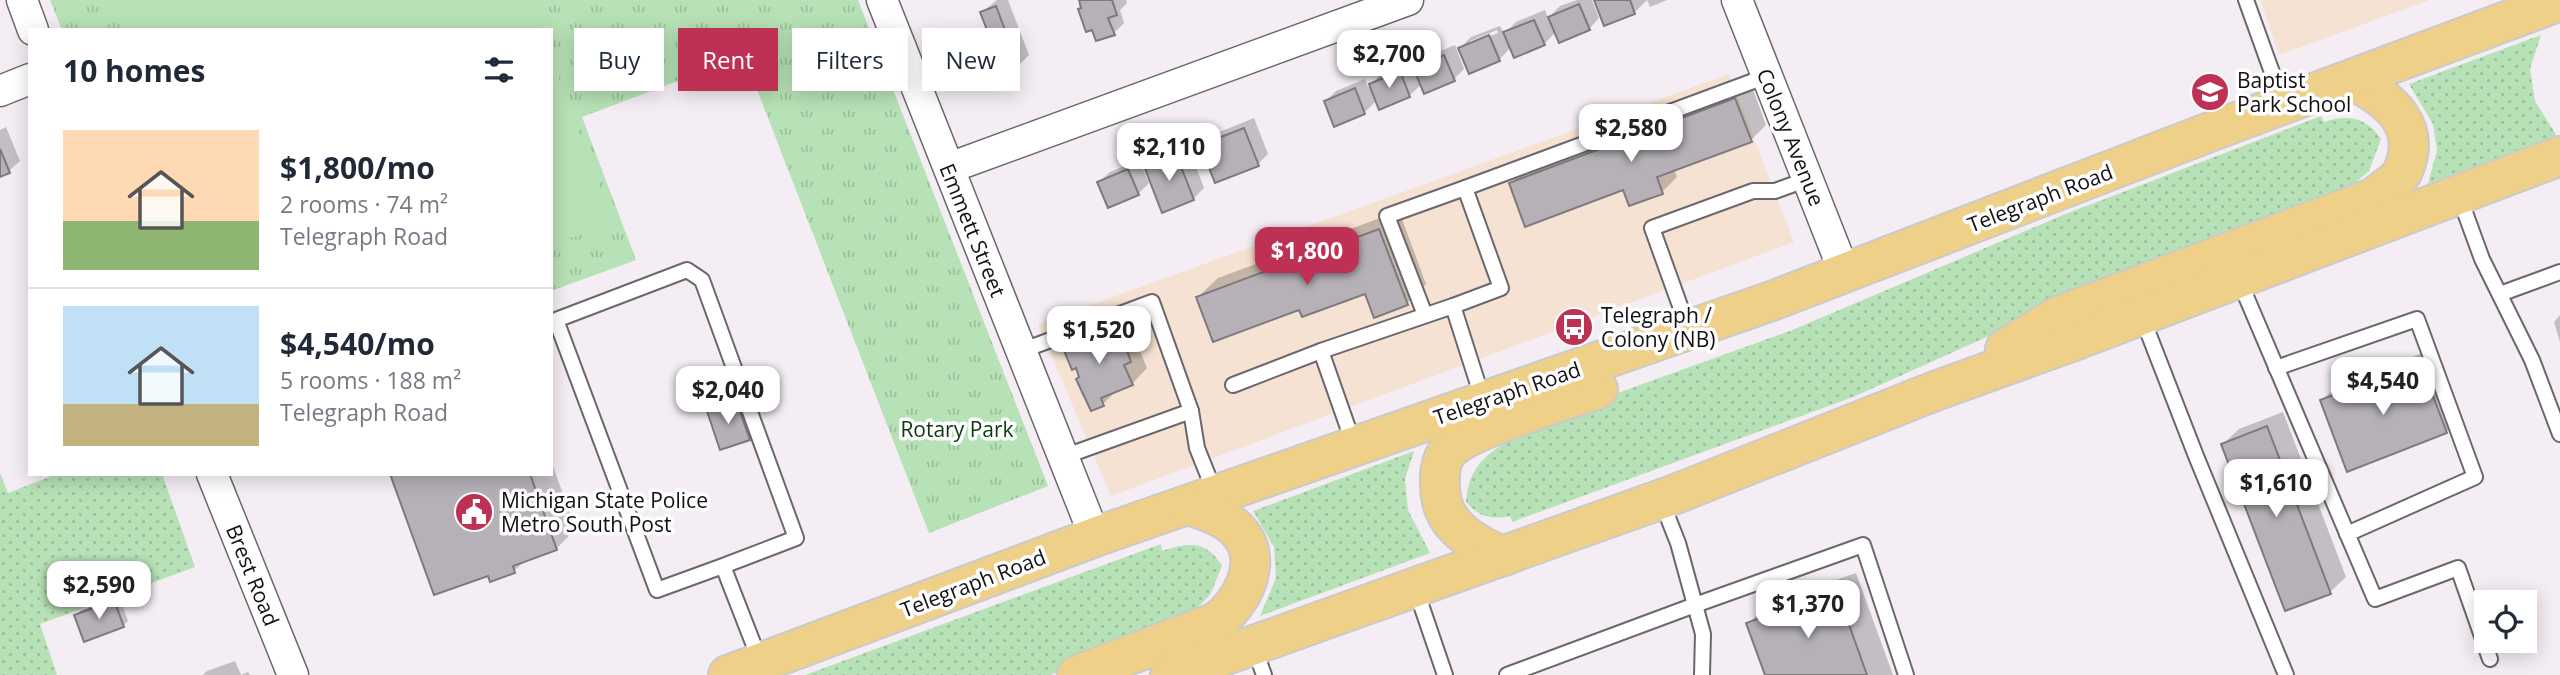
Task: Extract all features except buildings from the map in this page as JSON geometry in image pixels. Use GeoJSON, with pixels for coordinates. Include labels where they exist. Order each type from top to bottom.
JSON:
{"type":"FeatureCollection","features":[{"type":"Feature","properties":{"kind":"main road","name":"Telegraph Road"},"geometry":{"type":"LineString","coordinates":[[744,669],[1095,537],[1845,274],[2560,1]]}},
{"type":"Feature","properties":{"kind":"main road"},"geometry":{"type":"LineString","coordinates":[[1935,391],[2058,316],[2373,198],[2401,175],[2407,150],[2407,132],[2391,105],[2376,92],[2351,80]]}},
{"type":"Feature","properties":{"kind":"main road"},"geometry":{"type":"LineString","coordinates":[[1170,675],[1259,660],[1416,589],[1661,499],[1935,391],[2560,156]]}},
{"type":"Feature","properties":{"kind":"main road"},"geometry":{"type":"LineString","coordinates":[[1504,556],[1484,549],[1463,533],[1448,516],[1442,501],[1439,478],[1445,455],[1465,438],[1788,320],[1885,258]]}},
{"type":"Feature","properties":{"kind":"main road"},"geometry":{"type":"LineString","coordinates":[[1077,675],[1216,622],[1229,613],[1246,587],[1250,564],[1247,545],[1240,533],[1214,514],[1202,500]]}},
{"type":"Feature","properties":{"kind":"street"},"geometry":{"type":"LineString","coordinates":[[22,0],[32,28]]}},
{"type":"Feature","properties":{"kind":"street","name":"Emmett Street"},"geometry":{"type":"LineString","coordinates":[[882,0],[1095,537]]}},
{"type":"Feature","properties":{"kind":"street"},"geometry":{"type":"LineString","coordinates":[[949,168],[1408,0]]}},
{"type":"Feature","properties":{"kind":"street","name":"Colony Avenue"},"geometry":{"type":"LineString","coordinates":[[1737,0],[1845,274]]}},
{"type":"Feature","properties":{"kind":"street"},"geometry":{"type":"LineString","coordinates":[[0,90],[28,80]]}},
{"type":"Feature","properties":{"kind":"street","name":"Brest Road"},"geometry":{"type":"LineString","coordinates":[[213,476],[293,675]]}},
{"type":"Feature","properties":{"kind":"lane"},"geometry":{"type":"LineString","coordinates":[[2246,0],[2284,105]]}},
{"type":"Feature","properties":{"kind":"lane"},"geometry":{"type":"LineString","coordinates":[[1425,315],[1387,216],[1767,76]]}},
{"type":"Feature","properties":{"kind":"lane"},"geometry":{"type":"LineString","coordinates":[[1689,330],[1652,228],[1753,191],[1775,191],[1808,179]]}},
{"type":"Feature","properties":{"kind":"lane"},"geometry":{"type":"LineString","coordinates":[[1233,385],[1501,288],[1465,188]]}},
{"type":"Feature","properties":{"kind":"lane"},"geometry":{"type":"LineString","coordinates":[[2459,195],[2482,259],[2532,360],[2560,434]]}},
{"type":"Feature","properties":{"kind":"lane"},"geometry":{"type":"LineString","coordinates":[[687,270],[702,280],[796,538],[723,566],[657,590],[556,320],[687,270]]}},
{"type":"Feature","properties":{"kind":"lane"},"geometry":{"type":"LineString","coordinates":[[2500,294],[2560,272]]}},
{"type":"Feature","properties":{"kind":"lane"},"geometry":{"type":"LineString","coordinates":[[2238,278],[2375,599],[2458,568],[2490,660]]}},
{"type":"Feature","properties":{"kind":"lane"},"geometry":{"type":"LineString","coordinates":[[1021,351],[1152,302],[1191,411],[1202,500]]}},
{"type":"Feature","properties":{"kind":"lane"},"geometry":{"type":"LineString","coordinates":[[1453,306],[1483,401]]}},
{"type":"Feature","properties":{"kind":"lane"},"geometry":{"type":"LineString","coordinates":[[2142,315],[2196,456],[2286,675]]}},
{"type":"Feature","properties":{"kind":"lane"},"geometry":{"type":"LineString","coordinates":[[2276,368],[2417,319],[2475,477],[2347,534]]}},
{"type":"Feature","properties":{"kind":"lane"},"geometry":{"type":"LineString","coordinates":[[1321,351],[1354,446]]}},
{"type":"Feature","properties":{"kind":"lane"},"geometry":{"type":"LineString","coordinates":[[1063,457],[1191,411]]}},
{"type":"Feature","properties":{"kind":"lane"},"geometry":{"type":"LineString","coordinates":[[1661,499],[1678,543],[1703,634],[1702,675]]}},
{"type":"Feature","properties":{"kind":"lane"},"geometry":{"type":"LineString","coordinates":[[1507,675],[1863,545],[1906,675]]}},
{"type":"Feature","properties":{"kind":"lane"},"geometry":{"type":"LineString","coordinates":[[723,566],[744,669]]}},
{"type":"Feature","properties":{"kind":"lane"},"geometry":{"type":"LineString","coordinates":[[1416,589],[1445,675]]}},
{"type":"Feature","properties":{"kind":"shaded area"},"geometry":{"type":"Polygon","coordinates":[[[2260,0],[2430,0],[2279,55],[2260,0]]]}},
{"type":"Feature","properties":{"kind":"shaded area"},"geometry":{"type":"Polygon","coordinates":[[[1729,74],[1794,242],[1111,496],[1038,324],[1729,74]]]}},
{"type":"Feature","properties":{"kind":"green space","name":"Rotary Park"},"geometry":{"type":"Polygon","coordinates":[[[50,0],[858,0],[869,28],[792,28],[792,91],[894,91],[1048,486],[929,533],[758,91],[778,91],[778,28],[678,28],[678,81],[664,86],[664,28],[574,28],[574,91],[651,91],[582,117],[636,260],[553,290],[553,28],[61,28],[50,0]]]}},
{"type":"Feature","properties":{"kind":"green space"},"geometry":{"type":"Polygon","coordinates":[[[125,0],[530,0],[540,28],[135,28],[125,0]]]}},
{"type":"Feature","properties":{"kind":"green space"},"geometry":{"type":"Polygon","coordinates":[[[2541,35],[2530,69],[2535,101],[2557,136],[2428,184],[2437,150],[2433,124],[2409,84],[2541,35]]]}},
{"type":"Feature","properties":{"kind":"green space"},"geometry":{"type":"Polygon","coordinates":[[[553,62],[614,226],[553,242],[553,62]]]}},
{"type":"Feature","properties":{"kind":"green space"},"geometry":{"type":"Polygon","coordinates":[[[2321,116],[2324,122],[2341,118],[2356,119],[2369,126],[2381,139],[2369,171],[2346,191],[2038,314],[1853,397],[1512,522],[1510,516],[1497,518],[1480,514],[1466,502],[1471,479],[1481,462],[1517,435],[1515,430],[1790,331],[2063,215],[2321,116]]]}},
{"type":"Feature","properties":{"kind":"green space"},"geometry":{"type":"Polygon","coordinates":[[[1414,451],[1405,479],[1408,510],[1430,553],[1260,616],[1276,578],[1274,547],[1253,511],[1414,451]]]}},
{"type":"Feature","properties":{"kind":"green space"},"geometry":{"type":"Polygon","coordinates":[[[0,473],[8,493],[52,476],[163,476],[195,567],[40,624],[57,675],[0,675],[0,473]]]}},
{"type":"Feature","properties":{"kind":"green space"},"geometry":{"type":"Polygon","coordinates":[[[1161,544],[1162,551],[1188,545],[1203,547],[1210,551],[1222,566],[1210,595],[1173,631],[1050,675],[805,675],[1161,544]]]}},
{"type":"Feature","properties":{"kind":"place","name":"Baptist Park School"},"geometry":{"type":"Point","coordinates":[2210,92]}},
{"type":"Feature","properties":{"kind":"place","name":"Telegraph / Colony (NB)"},"geometry":{"type":"Point","coordinates":[1574,327]}},
{"type":"Feature","properties":{"kind":"place","name":"Michigan State Police Metro South Post"},"geometry":{"type":"Point","coordinates":[474,512]}}]}
